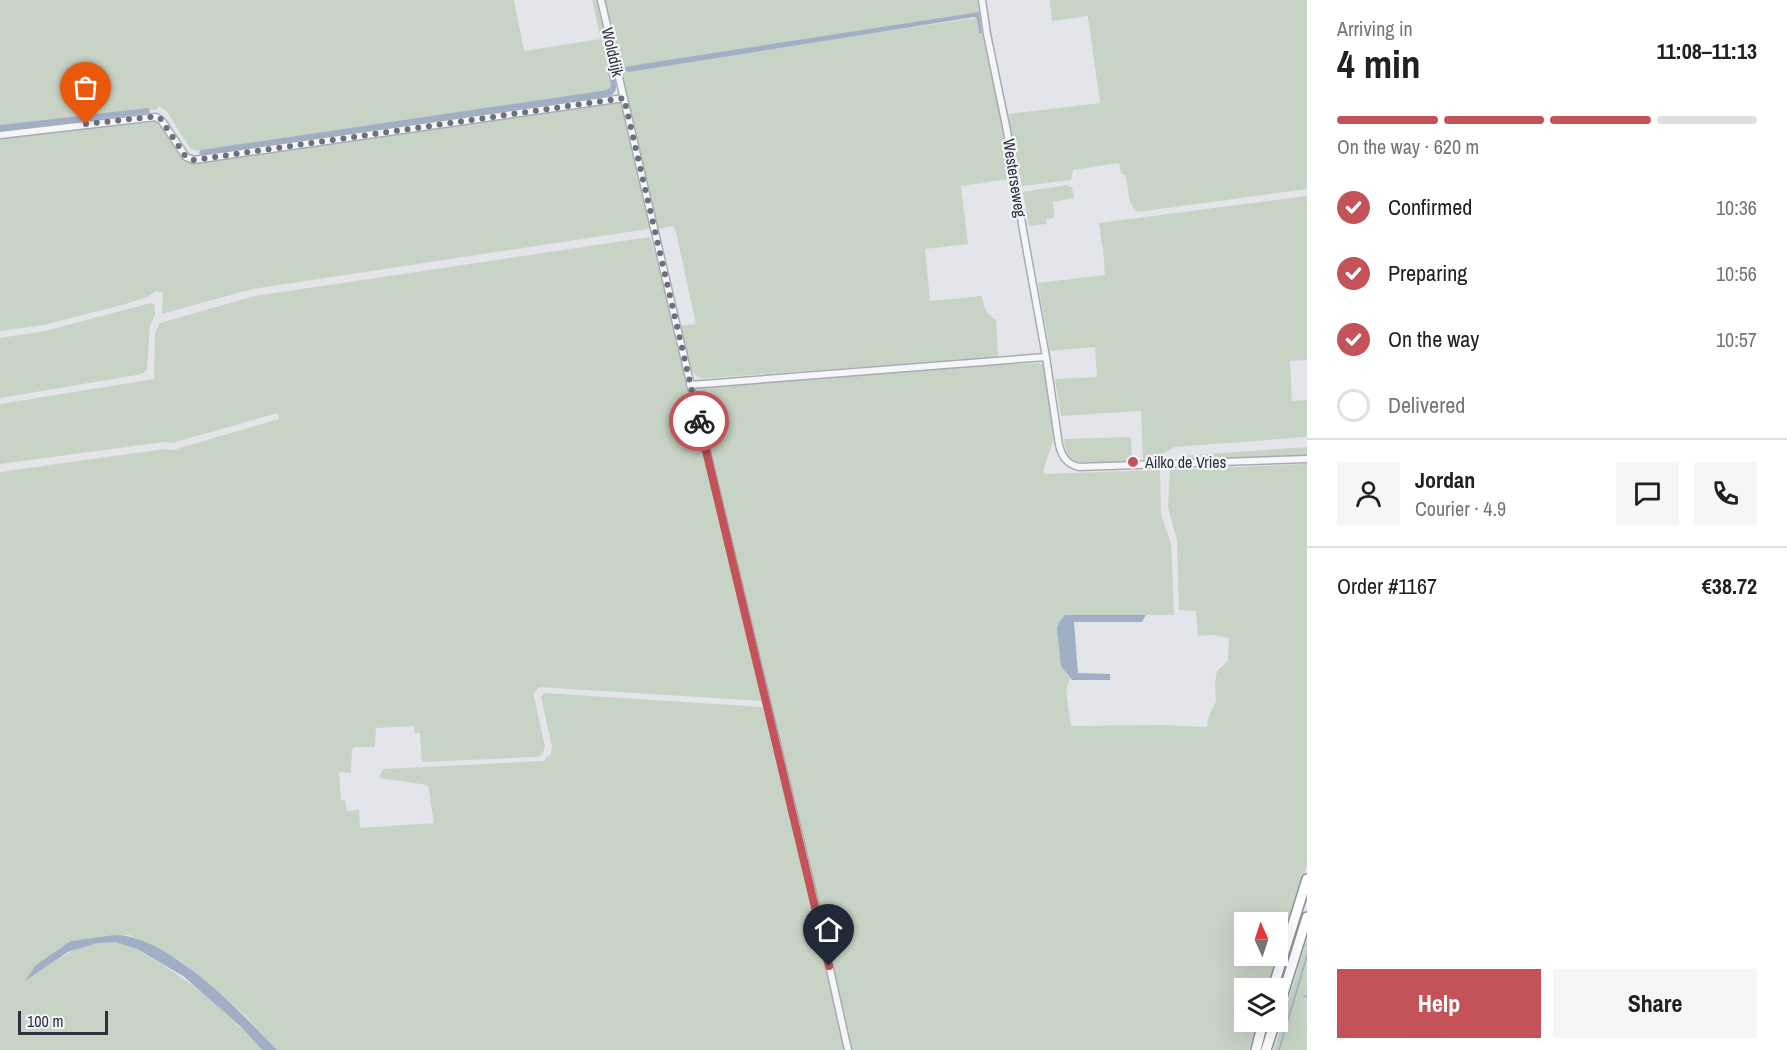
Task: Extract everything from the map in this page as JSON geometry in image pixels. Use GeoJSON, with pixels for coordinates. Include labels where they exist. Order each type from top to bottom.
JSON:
{"type":"FeatureCollection","features":[{"type":"Feature","properties":{"kind":"highway"},"geometry":{"type":"LineString","coordinates":[[1276,978],[1307,879]]}},
{"type":"Feature","properties":{"kind":"highway"},"geometry":{"type":"LineString","coordinates":[[1288,978],[1307,917]]}},
{"type":"Feature","properties":{"kind":"highway"},"geometry":{"type":"LineString","coordinates":[[1256,1050],[1260,1032]]}},
{"type":"Feature","properties":{"kind":"highway"},"geometry":{"type":"LineString","coordinates":[[1266,1050],[1272,1032]]}},
{"type":"Feature","properties":{"kind":"street","name":"Wolddijk"},"geometry":{"type":"LineString","coordinates":[[601,0],[848,1050]]}},
{"type":"Feature","properties":{"kind":"street","name":"Westerseweg"},"geometry":{"type":"LineString","coordinates":[[982,0],[1007,131],[1061,452],[1067,462],[1074,465],[1307,459]]}},
{"type":"Feature","properties":{"kind":"street"},"geometry":{"type":"LineString","coordinates":[[0,135],[156,117],[162,121],[186,157],[194,160],[624,98]]}},
{"type":"Feature","properties":{"kind":"street"},"geometry":{"type":"LineString","coordinates":[[690,386],[1046,357]]}},
{"type":"Feature","properties":{"kind":"green space"},"geometry":{"type":"Polygon","coordinates":[[[0,0],[514,0],[524,51],[601,39],[592,0],[598,0],[612,70],[611,85],[607,90],[196,151],[190,148],[167,112],[159,106],[155,110],[147,108],[0,125],[0,0]]]}},
{"type":"Feature","properties":{"kind":"green space"},"geometry":{"type":"Polygon","coordinates":[[[604,0],[978,0],[979,12],[626,67],[629,72],[809,42],[977,18],[1002,124],[1010,179],[961,186],[968,244],[925,249],[930,301],[982,296],[986,310],[996,320],[998,357],[706,378],[696,375],[685,355],[679,326],[696,324],[676,232],[673,226],[657,229],[604,0]]]}},
{"type":"Feature","properties":{"kind":"green space"},"geometry":{"type":"Polygon","coordinates":[[[1050,0],[1307,0],[1307,189],[1137,212],[1131,204],[1125,175],[1121,173],[1119,163],[1073,170],[1071,180],[1022,186],[1008,114],[1100,103],[1088,16],[1052,21],[1050,0]]]}},
{"type":"Feature","properties":{"kind":"green space"},"geometry":{"type":"Polygon","coordinates":[[[621,101],[650,227],[648,229],[252,289],[162,314],[163,293],[157,291],[147,297],[122,305],[44,325],[0,331],[0,136],[154,120],[158,121],[181,158],[189,163],[199,163],[621,101]]]}},
{"type":"Feature","properties":{"kind":"green space"},"geometry":{"type":"Polygon","coordinates":[[[1067,185],[1072,188],[1074,198],[1053,202],[1054,218],[1046,219],[1046,224],[1029,226],[1023,192],[1067,185]]]}},
{"type":"Feature","properties":{"kind":"green space"},"geometry":{"type":"Polygon","coordinates":[[[1307,196],[1307,360],[1290,361],[1292,401],[1307,400],[1307,437],[1174,447],[1152,461],[1143,462],[1141,411],[1061,416],[1055,379],[1097,377],[1095,347],[1050,351],[1038,283],[1105,275],[1099,223],[1307,196]]]}},
{"type":"Feature","properties":{"kind":"green space"},"geometry":{"type":"Polygon","coordinates":[[[650,237],[762,701],[539,687],[534,697],[545,746],[542,755],[422,762],[420,733],[414,733],[414,726],[376,728],[375,747],[354,747],[351,773],[339,772],[341,800],[345,800],[347,811],[359,810],[360,828],[434,823],[428,785],[379,778],[383,769],[543,761],[551,754],[552,747],[541,697],[544,693],[763,707],[798,845],[844,1050],[277,1050],[244,1014],[180,960],[129,935],[71,941],[27,980],[80,948],[103,942],[125,944],[168,968],[197,989],[237,1024],[262,1050],[0,1050],[0,472],[164,449],[173,450],[279,419],[278,413],[172,443],[164,442],[0,464],[0,404],[154,379],[155,333],[160,323],[255,296],[650,237]]]}},
{"type":"Feature","properties":{"kind":"green space"},"geometry":{"type":"Polygon","coordinates":[[[151,303],[155,305],[155,316],[150,325],[147,370],[142,374],[0,398],[0,338],[45,331],[151,303]]]}},
{"type":"Feature","properties":{"kind":"green space"},"geometry":{"type":"Polygon","coordinates":[[[1040,363],[1045,367],[1055,435],[1044,474],[1160,470],[1161,515],[1171,543],[1174,615],[1065,615],[1057,628],[1066,673],[1070,679],[1066,690],[1071,726],[1207,727],[1216,701],[1217,671],[1228,661],[1229,638],[1213,635],[1198,636],[1196,611],[1179,610],[1177,540],[1168,508],[1170,470],[1307,464],[1307,865],[1288,922],[1288,912],[1234,912],[1234,966],[1274,966],[1270,978],[1234,978],[1234,1032],[1254,1032],[1249,1050],[850,1050],[696,396],[698,390],[729,385],[1040,363]]]}},
{"type":"Feature","properties":{"kind":"green space"},"geometry":{"type":"Polygon","coordinates":[[[1131,437],[1132,462],[1075,462],[1068,455],[1064,439],[1131,437]]]}},
{"type":"Feature","properties":{"kind":"green space"},"geometry":{"type":"Polygon","coordinates":[[[1307,447],[1307,455],[1181,460],[1181,456],[1307,447]]]}},
{"type":"Feature","properties":{"kind":"green space"},"geometry":{"type":"Polygon","coordinates":[[[1307,938],[1307,1050],[1274,1050],[1279,1032],[1288,1032],[1288,1002],[1307,938]]]}},
{"type":"Feature","properties":{"kind":"water"},"geometry":{"type":"Polygon","coordinates":[[[979,12],[982,33],[979,33],[977,18],[974,17],[629,72],[625,70],[625,67],[642,64],[979,12]]]}},
{"type":"Feature","properties":{"kind":"water"},"geometry":{"type":"Polygon","coordinates":[[[611,69],[616,88],[609,96],[201,155],[199,153],[201,150],[607,90],[611,86],[608,72],[611,69]]]}},
{"type":"Feature","properties":{"kind":"water"},"geometry":{"type":"Polygon","coordinates":[[[147,108],[150,113],[0,131],[0,125],[147,108]]]}},
{"type":"Feature","properties":{"kind":"water"},"geometry":{"type":"Polygon","coordinates":[[[1065,615],[1146,615],[1142,622],[1074,622],[1078,673],[1110,674],[1110,680],[1072,680],[1061,666],[1060,657],[1057,628],[1065,615]]]}},
{"type":"Feature","properties":{"kind":"water"},"geometry":{"type":"Polygon","coordinates":[[[115,935],[136,938],[180,962],[224,997],[277,1050],[262,1050],[240,1026],[183,976],[137,949],[115,942],[97,943],[68,952],[25,981],[36,965],[71,941],[115,935]]]}},
{"type":"Feature","properties":{"kind":"waterway"},"geometry":{"type":"LineString","coordinates":[[1279,1050],[1307,956]]}},
{"type":"Feature","properties":{"kind":"way so far"},"geometry":{"type":"LineString","coordinates":[[86,124],[150,117],[160,118],[182,153],[194,160],[624,98],[699,421]]}},
{"type":"Feature","properties":{"kind":"place","name":"Ailko de Vries"},"geometry":{"type":"Point","coordinates":[1133,462]}},
{"type":"Feature","properties":{"kind":"route"},"geometry":{"type":"LineString","coordinates":[[699,421],[829,966]]}}]}
